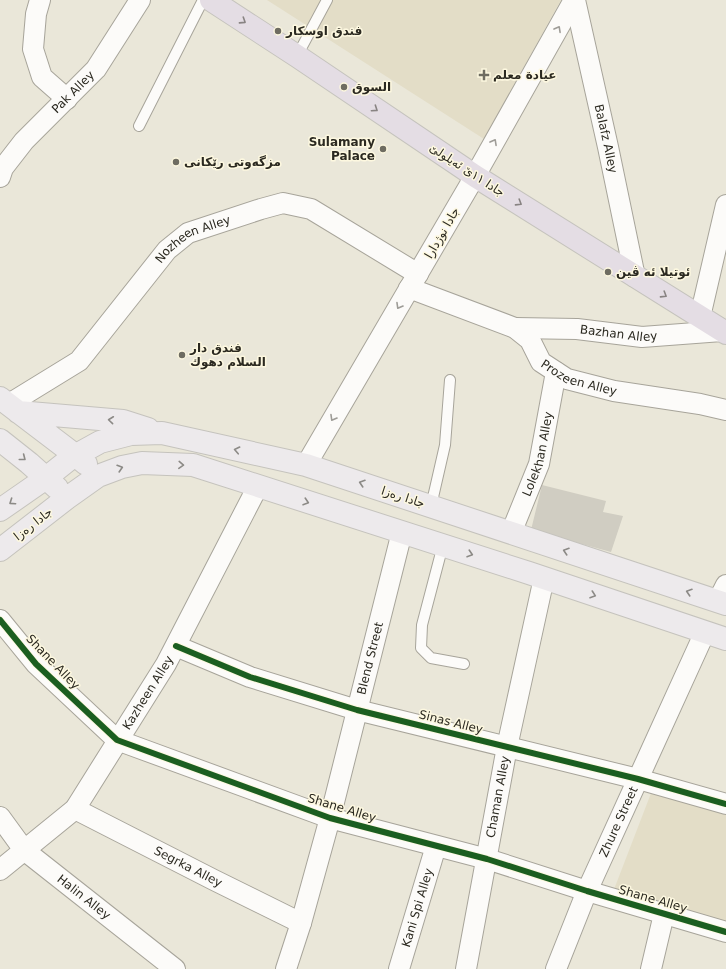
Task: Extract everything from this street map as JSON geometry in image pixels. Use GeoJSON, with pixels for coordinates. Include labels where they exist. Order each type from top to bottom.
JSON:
{"type":"FeatureCollection","features":[{"type":"Feature","properties":{"kind":"highway","name":"جادا ١١ێ ئه‌یلولێ"},"geometry":{"type":"LineString","coordinates":[[211,0],[475,176],[724,332]]}},
{"type":"Feature","properties":{"kind":"main road"},"geometry":{"type":"LineString","coordinates":[[9,405],[123,421],[162,433]]}},
{"type":"Feature","properties":{"kind":"main road"},"geometry":{"type":"LineString","coordinates":[[9,405],[75,455],[98,476]]}},
{"type":"Feature","properties":{"kind":"main road","name":"جادا ره‌زا"},"geometry":{"type":"LineString","coordinates":[[46,478],[75,455],[100,442],[131,434],[162,433],[306,465],[511,533],[723,597]]}},
{"type":"Feature","properties":{"kind":"main road"},"geometry":{"type":"LineString","coordinates":[[0,440],[46,478],[67,498]]}},
{"type":"Feature","properties":{"kind":"main road","name":"جادا ره‌زا"},"geometry":{"type":"LineString","coordinates":[[0,550],[98,476],[122,467],[142,463],[193,465],[258,486]]}},
{"type":"Feature","properties":{"kind":"main road"},"geometry":{"type":"LineString","coordinates":[[0,510],[46,478]]}},
{"type":"Feature","properties":{"kind":"main road"},"geometry":{"type":"LineString","coordinates":[[258,486],[544,578],[726,639]]}},
{"type":"Feature","properties":{"kind":"street"},"geometry":{"type":"LineString","coordinates":[[40,0],[36,14],[33,49],[42,77],[67,99]]}},
{"type":"Feature","properties":{"kind":"street","name":"Pak Alley"},"geometry":{"type":"LineString","coordinates":[[0,177],[2,168],[24,141],[96,69],[140,0]]}},
{"type":"Feature","properties":{"kind":"street","name":"جادا نوژدارا"},"geometry":{"type":"LineString","coordinates":[[306,465],[475,176],[569,1]]}},
{"type":"Feature","properties":{"kind":"street","name":"Balafz Alley"},"geometry":{"type":"LineString","coordinates":[[569,1],[608,146],[635,277]]}},
{"type":"Feature","properties":{"kind":"street","name":"Nozheen Alley"},"geometry":{"type":"LineString","coordinates":[[9,405],[79,361],[167,250],[188,233],[260,209],[283,203],[311,209],[413,281]]}},
{"type":"Feature","properties":{"kind":"street"},"geometry":{"type":"LineString","coordinates":[[700,317],[719,265],[726,205]]}},
{"type":"Feature","properties":{"kind":"street","name":"Prozeen Alley"},"geometry":{"type":"LineString","coordinates":[[413,281],[515,328],[530,340],[541,362],[567,379],[614,391],[700,404],[726,410]]}},
{"type":"Feature","properties":{"kind":"street","name":"Bazhan Alley"},"geometry":{"type":"LineString","coordinates":[[515,328],[577,329],[642,337],[724,332]]}},
{"type":"Feature","properties":{"kind":"street","name":"Lolekhan Alley"},"geometry":{"type":"LineString","coordinates":[[511,533],[539,464],[556,372]]}},
{"type":"Feature","properties":{"kind":"street","name":"Kazheen Alley"},"geometry":{"type":"LineString","coordinates":[[0,870],[75,809],[176,646],[258,486]]}},
{"type":"Feature","properties":{"kind":"street","name":"Blend Street"},"geometry":{"type":"LineString","coordinates":[[286,969],[301,923],[330,818],[402,532]]}},
{"type":"Feature","properties":{"kind":"street","name":"Chaman Alley"},"geometry":{"type":"LineString","coordinates":[[466,969],[507,747],[544,578]]}},
{"type":"Feature","properties":{"kind":"street","name":"Shane Alley"},"geometry":{"type":"LineString","coordinates":[[0,620],[36,664],[117,740],[330,818],[487,859],[587,891],[726,932]]}},
{"type":"Feature","properties":{"kind":"street","name":"Zhure Street"},"geometry":{"type":"LineString","coordinates":[[556,969],[587,891],[705,632]]}},
{"type":"Feature","properties":{"kind":"street","name":"Sinas Alley"},"geometry":{"type":"LineString","coordinates":[[176,646],[250,677],[357,710],[638,779],[726,804]]}},
{"type":"Feature","properties":{"kind":"street","name":"Segrka Alley"},"geometry":{"type":"LineString","coordinates":[[75,809],[301,923]]}},
{"type":"Feature","properties":{"kind":"street","name":"Halin Alley"},"geometry":{"type":"LineString","coordinates":[[0,817],[24,850],[175,969]]}},
{"type":"Feature","properties":{"kind":"street","name":"Kani Spi Alley"},"geometry":{"type":"LineString","coordinates":[[399,969],[436,846]]}},
{"type":"Feature","properties":{"kind":"street"},"geometry":{"type":"LineString","coordinates":[[651,969],[664,914]]}},
{"type":"Feature","properties":{"kind":"lane"},"geometry":{"type":"LineString","coordinates":[[139,126],[203,0]]}},
{"type":"Feature","properties":{"kind":"lane"},"geometry":{"type":"LineString","coordinates":[[297,56],[327,0]]}},
{"type":"Feature","properties":{"kind":"lane"},"geometry":{"type":"LineString","coordinates":[[431,506],[445,445],[450,380]]}},
{"type":"Feature","properties":{"kind":"lane"},"geometry":{"type":"LineString","coordinates":[[443,545],[422,626],[421,648],[431,658],[464,664]]}},
{"type":"Feature","properties":{"kind":"shaded area"},"geometry":{"type":"Polygon","coordinates":[[[267,0],[561,0],[484,139],[267,0]]]}},
{"type":"Feature","properties":{"kind":"shaded area"},"geometry":{"type":"Polygon","coordinates":[[[653,788],[726,810],[726,927],[613,892],[653,788]]]}},
{"type":"Feature","properties":{"kind":"building"},"geometry":{"type":"Polygon","coordinates":[[[542,485],[606,501],[603,512],[623,516],[611,552],[531,530],[542,485]]]}},
{"type":"Feature","properties":{"kind":"cycle path"},"geometry":{"type":"LineString","coordinates":[[0,620],[36,664],[117,740],[330,818],[487,859],[587,891],[726,932]]}},
{"type":"Feature","properties":{"kind":"cycle path"},"geometry":{"type":"LineString","coordinates":[[176,646],[250,677],[357,710],[638,779],[726,804]]}},
{"type":"Feature","properties":{"kind":"place","name":"فندق اوسكار"},"geometry":{"type":"Point","coordinates":[278,31]}},
{"type":"Feature","properties":{"kind":"place","name":"عيادة معلم"},"geometry":{"type":"Point","coordinates":[484,75]}},
{"type":"Feature","properties":{"kind":"place","name":"السوق"},"geometry":{"type":"Point","coordinates":[344,87]}},
{"type":"Feature","properties":{"kind":"place","name":"Sulamany Palace"},"geometry":{"type":"Point","coordinates":[383,149]}},
{"type":"Feature","properties":{"kind":"place","name":"مزگەوتی رێکانی"},"geometry":{"type":"Point","coordinates":[176,162]}},
{"type":"Feature","properties":{"kind":"place","name":"ئوتيلا ئه ڤين"},"geometry":{"type":"Point","coordinates":[608,272]}},
{"type":"Feature","properties":{"kind":"place","name":"فندق دار السلام دهوك"},"geometry":{"type":"Point","coordinates":[182,355]}}]}
